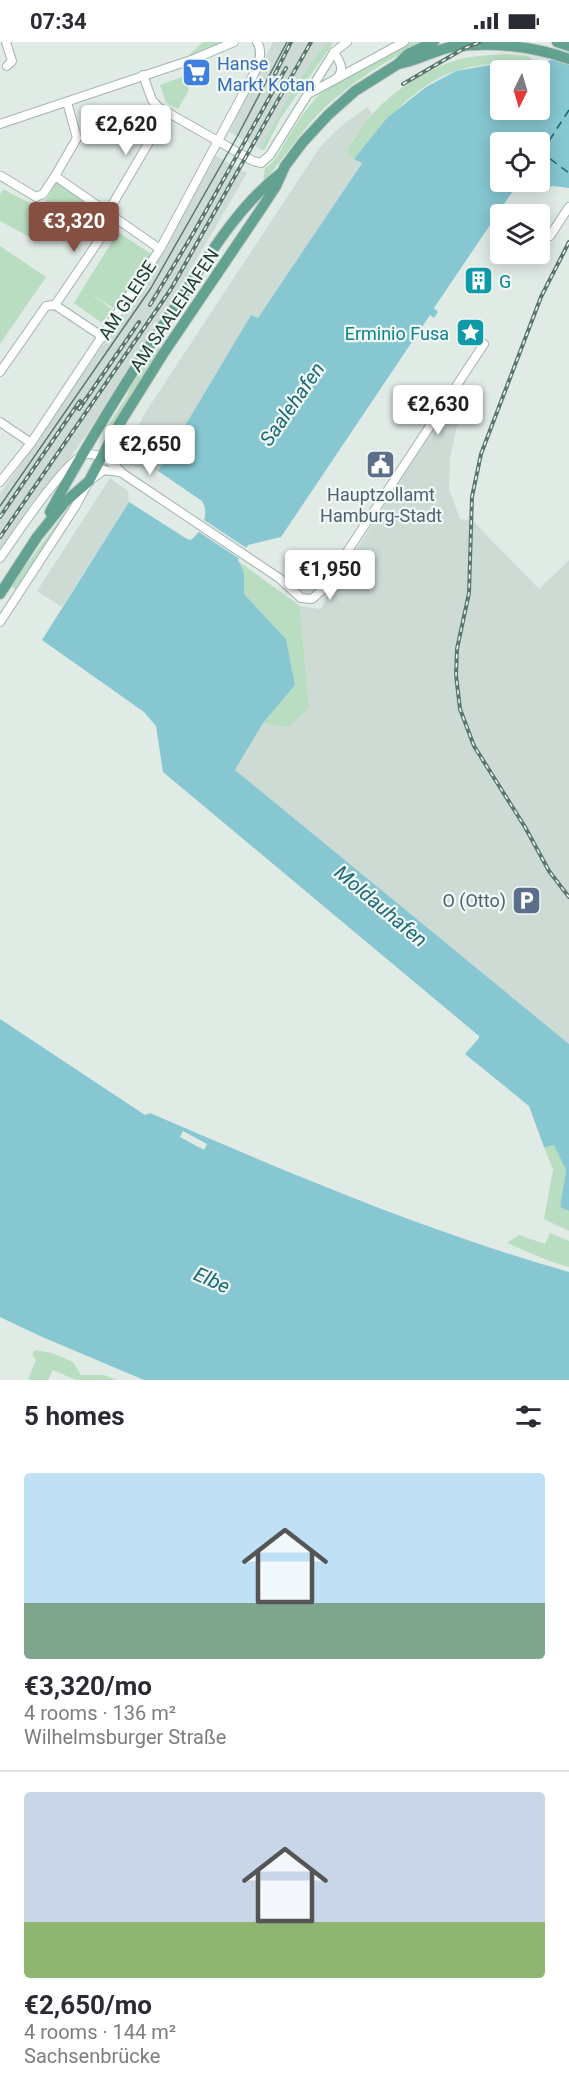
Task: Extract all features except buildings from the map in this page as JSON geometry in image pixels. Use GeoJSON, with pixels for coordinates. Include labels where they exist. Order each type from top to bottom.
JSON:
{"type":"FeatureCollection","features":[{"type":"Feature","properties":{"kind":"main road","name":"AM SAALEHAFEN"},"geometry":{"type":"LineString","coordinates":[[93,458],[138,363],[222,237],[261,190],[281,173],[303,142],[328,115],[355,91],[398,64],[408,54],[434,42]]}},
{"type":"Feature","properties":{"kind":"main road","name":"AM SAALEHAFEN"},"geometry":{"type":"LineString","coordinates":[[398,64],[411,62],[450,47],[475,42],[508,43],[531,47],[564,58]]}},
{"type":"Feature","properties":{"kind":"main road"},"geometry":{"type":"LineString","coordinates":[[557,42],[569,46]]}},
{"type":"Feature","properties":{"kind":"main road","name":"AM SAALEHAFEN"},"geometry":{"type":"LineString","coordinates":[[93,458],[118,426],[163,354],[276,186],[281,173]]}},
{"type":"Feature","properties":{"kind":"main road"},"geometry":{"type":"LineString","coordinates":[[37,537],[65,502],[89,481],[93,458]]}},
{"type":"Feature","properties":{"kind":"main road"},"geometry":{"type":"LineString","coordinates":[[0,594],[93,458]]}},
{"type":"Feature","properties":{"kind":"street"},"geometry":{"type":"LineString","coordinates":[[6,42],[12,61],[7,66]]}},
{"type":"Feature","properties":{"kind":"street"},"geometry":{"type":"LineString","coordinates":[[0,124],[189,60],[234,42]]}},
{"type":"Feature","properties":{"kind":"street","name":"AM GLEISE"},"geometry":{"type":"LineString","coordinates":[[0,482],[31,444],[160,249],[258,66],[260,46],[257,42]]}},
{"type":"Feature","properties":{"kind":"street"},"geometry":{"type":"LineString","coordinates":[[143,75],[152,100],[166,113],[253,161],[264,162],[334,52],[347,42]]}},
{"type":"Feature","properties":{"kind":"street"},"geometry":{"type":"LineString","coordinates":[[310,93],[404,42]]}},
{"type":"Feature","properties":{"kind":"street"},"geometry":{"type":"LineString","coordinates":[[334,52],[341,65],[339,77]]}},
{"type":"Feature","properties":{"kind":"street"},"geometry":{"type":"LineString","coordinates":[[0,176],[36,197],[43,194],[77,138],[67,102]]}},
{"type":"Feature","properties":{"kind":"street"},"geometry":{"type":"LineString","coordinates":[[55,305],[112,214],[166,113]]}},
{"type":"Feature","properties":{"kind":"street"},"geometry":{"type":"LineString","coordinates":[[55,176],[160,249]]}},
{"type":"Feature","properties":{"kind":"street"},"geometry":{"type":"LineString","coordinates":[[550,236],[569,207]]}},
{"type":"Feature","properties":{"kind":"street"},"geometry":{"type":"LineString","coordinates":[[0,372],[46,306],[55,305],[103,337]]}},
{"type":"Feature","properties":{"kind":"street"},"geometry":{"type":"LineString","coordinates":[[0,558],[41,500],[93,458],[108,460],[122,473],[279,578],[301,598],[312,599],[320,593],[483,344]]}},
{"type":"Feature","properties":{"kind":"street"},"geometry":{"type":"LineString","coordinates":[[0,422],[31,444]]}},
{"type":"Feature","properties":{"kind":"street"},"geometry":{"type":"LineString","coordinates":[[93,458],[112,470],[122,473]]}},
{"type":"Feature","properties":{"kind":"street"},"geometry":{"type":"LineString","coordinates":[[0,622],[75,507],[89,481],[102,471],[112,470]]}},
{"type":"Feature","properties":{"kind":"shaded area"},"geometry":{"type":"Polygon","coordinates":[[[273,42],[328,42],[278,116],[260,149],[229,132],[273,42]]]}},
{"type":"Feature","properties":{"kind":"shaded area"},"geometry":{"type":"Polygon","coordinates":[[[367,107],[372,113],[353,139],[347,154],[362,162],[258,319],[251,315],[158,471],[132,466],[121,459],[145,413],[320,147],[340,127],[367,107]]]}},
{"type":"Feature","properties":{"kind":"shaded area"},"geometry":{"type":"Polygon","coordinates":[[[216,156],[247,173],[167,310],[86,435],[61,470],[32,503],[0,550],[0,494],[140,291],[216,156]]]}},
{"type":"Feature","properties":{"kind":"shaded area"},"geometry":{"type":"Polygon","coordinates":[[[455,395],[462,409],[462,418],[457,426],[450,458],[449,489],[460,519],[473,521],[539,589],[569,560],[569,1044],[235,770],[263,723],[288,728],[309,708],[300,606],[321,609],[328,594],[455,395]]]}},
{"type":"Feature","properties":{"kind":"shaded area"},"geometry":{"type":"Polygon","coordinates":[[[110,478],[128,491],[129,502],[62,607],[37,591],[110,478]]]}},
{"type":"Feature","properties":{"kind":"green space"},"geometry":{"type":"Polygon","coordinates":[[[203,42],[229,42],[190,56],[203,42]]]}},
{"type":"Feature","properties":{"kind":"green space"},"geometry":{"type":"Polygon","coordinates":[[[328,42],[333,43],[280,119],[265,149],[261,150],[291,94],[308,67],[328,42]]]}},
{"type":"Feature","properties":{"kind":"green space"},"geometry":{"type":"Polygon","coordinates":[[[411,42],[425,42],[377,68],[331,102],[306,128],[263,183],[265,168],[275,159],[300,118],[322,92],[411,42]]]}},
{"type":"Feature","properties":{"kind":"green space"},"geometry":{"type":"Polygon","coordinates":[[[506,54],[528,56],[533,60],[490,60],[490,64],[455,71],[439,78],[425,86],[399,108],[354,159],[346,154],[354,138],[376,110],[403,87],[434,69],[457,60],[506,54]]]}},
{"type":"Feature","properties":{"kind":"green space"},"geometry":{"type":"Polygon","coordinates":[[[184,76],[189,90],[178,109],[166,102],[160,85],[184,76]]]}},
{"type":"Feature","properties":{"kind":"green space"},"geometry":{"type":"Polygon","coordinates":[[[56,181],[109,218],[98,237],[75,225],[69,229],[51,221],[37,241],[0,221],[0,195],[3,189],[23,200],[40,204],[48,198],[56,181]]]}},
{"type":"Feature","properties":{"kind":"green space"},"geometry":{"type":"Polygon","coordinates":[[[118,232],[151,254],[115,309],[88,292],[112,309],[102,323],[74,303],[118,232]]]}},
{"type":"Feature","properties":{"kind":"green space"},"geometry":{"type":"Polygon","coordinates":[[[0,246],[46,277],[0,344],[0,246]]]}},
{"type":"Feature","properties":{"kind":"green space"},"geometry":{"type":"Polygon","coordinates":[[[159,347],[163,349],[112,427],[105,430],[127,396],[131,385],[159,347]]]}},
{"type":"Feature","properties":{"kind":"green space"},"geometry":{"type":"Polygon","coordinates":[[[69,508],[16,590],[11,586],[69,508]]]}},
{"type":"Feature","properties":{"kind":"green space"},"geometry":{"type":"Polygon","coordinates":[[[238,561],[300,606],[309,708],[288,728],[263,723],[295,685],[286,639],[244,594],[244,573],[238,561]]]}},
{"type":"Feature","properties":{"kind":"green space"},"geometry":{"type":"Polygon","coordinates":[[[554,1144],[566,1170],[560,1207],[569,1211],[569,1231],[544,1219],[553,1170],[544,1147],[554,1144]]]}},
{"type":"Feature","properties":{"kind":"green space"},"geometry":{"type":"Polygon","coordinates":[[[550,1233],[569,1241],[569,1267],[507,1243],[519,1235],[545,1244],[550,1233]]]}},
{"type":"Feature","properties":{"kind":"green space"},"geometry":{"type":"Polygon","coordinates":[[[35,1350],[52,1353],[73,1362],[81,1375],[104,1375],[117,1380],[76,1380],[53,1370],[48,1380],[28,1380],[36,1360],[32,1354],[35,1350]]]}},
{"type":"Feature","properties":{"kind":"water"},"geometry":{"type":"Polygon","coordinates":[[[569,52],[569,188],[550,187],[550,132],[490,132],[490,192],[512,192],[504,204],[490,204],[490,225],[434,308],[438,312],[434,318],[430,315],[281,537],[248,545],[238,560],[244,573],[244,594],[286,639],[295,685],[263,723],[235,770],[569,1044],[569,1211],[560,1207],[566,1170],[554,1145],[544,1147],[529,1106],[465,1054],[479,1036],[163,772],[156,726],[144,712],[42,640],[129,502],[187,539],[191,540],[198,532],[205,517],[202,501],[158,471],[251,315],[258,318],[362,163],[354,159],[387,118],[426,87],[456,71],[490,65],[490,120],[550,120],[550,61],[569,52]]]}},
{"type":"Feature","properties":{"kind":"water","name":"Elbe"},"geometry":{"type":"Polygon","coordinates":[[[0,1019],[145,1115],[150,1113],[409,1219],[569,1272],[569,1380],[144,1380],[0,1317],[0,1019]]]}},
{"type":"Feature","properties":{"kind":"pier"},"geometry":{"type":"Polygon","coordinates":[[[201,518],[248,549],[241,560],[196,530],[201,518]]]}},
{"type":"Feature","properties":{"kind":"pier"},"geometry":{"type":"Polygon","coordinates":[[[183,1131],[207,1144],[204,1150],[180,1137],[183,1131]]]}},
{"type":"Feature","properties":{"kind":"ferry route"},"geometry":{"type":"LineString","coordinates":[[569,110],[547,146],[549,158],[569,173]]}},
{"type":"Feature","properties":{"kind":"tram line"},"geometry":{"type":"LineString","coordinates":[[0,506],[151,288],[237,137],[287,42]]}},
{"type":"Feature","properties":{"kind":"railway"},"geometry":{"type":"LineString","coordinates":[[275,74],[291,42]]}},
{"type":"Feature","properties":{"kind":"railway"},"geometry":{"type":"LineString","coordinates":[[0,537],[171,289],[311,42]]}},
{"type":"Feature","properties":{"kind":"railway"},"geometry":{"type":"LineString","coordinates":[[403,84],[463,49],[480,42]]}},
{"type":"Feature","properties":{"kind":"railway"},"geometry":{"type":"LineString","coordinates":[[150,305],[194,232],[286,68]]}},
{"type":"Feature","properties":{"kind":"railway"},"geometry":{"type":"LineString","coordinates":[[569,242],[541,297],[481,454],[472,497],[469,593],[457,649],[456,675],[460,709],[474,746],[525,827],[549,871],[569,897]]}},
{"type":"Feature","properties":{"kind":"railway"},"geometry":{"type":"LineString","coordinates":[[79,409],[139,322]]}},
{"type":"Feature","properties":{"kind":"railway"},"geometry":{"type":"LineString","coordinates":[[0,517],[80,401]]}},
{"type":"Feature","properties":{"kind":"place","name":"Hanse Markt Kotan"},"geometry":{"type":"Point","coordinates":[196,73]}},
{"type":"Feature","properties":{"kind":"place","name":"G"},"geometry":{"type":"Point","coordinates":[478,281]}},
{"type":"Feature","properties":{"kind":"place","name":"Erminio Fusa"},"geometry":{"type":"Point","coordinates":[470,333]}},
{"type":"Feature","properties":{"kind":"place","name":"Hauptzollamt Hamburg-Stadt"},"geometry":{"type":"Point","coordinates":[381,465]}},
{"type":"Feature","properties":{"kind":"place","name":"O (Otto)"},"geometry":{"type":"Point","coordinates":[527,900]}},
{"type":"Feature","properties":{"kind":"water label","name":"Saalehafen"},"geometry":{"type":"Point","coordinates":[292,404]}},
{"type":"Feature","properties":{"kind":"water label","name":"Moldauhafen"},"geometry":{"type":"Point","coordinates":[381,906]}}]}
